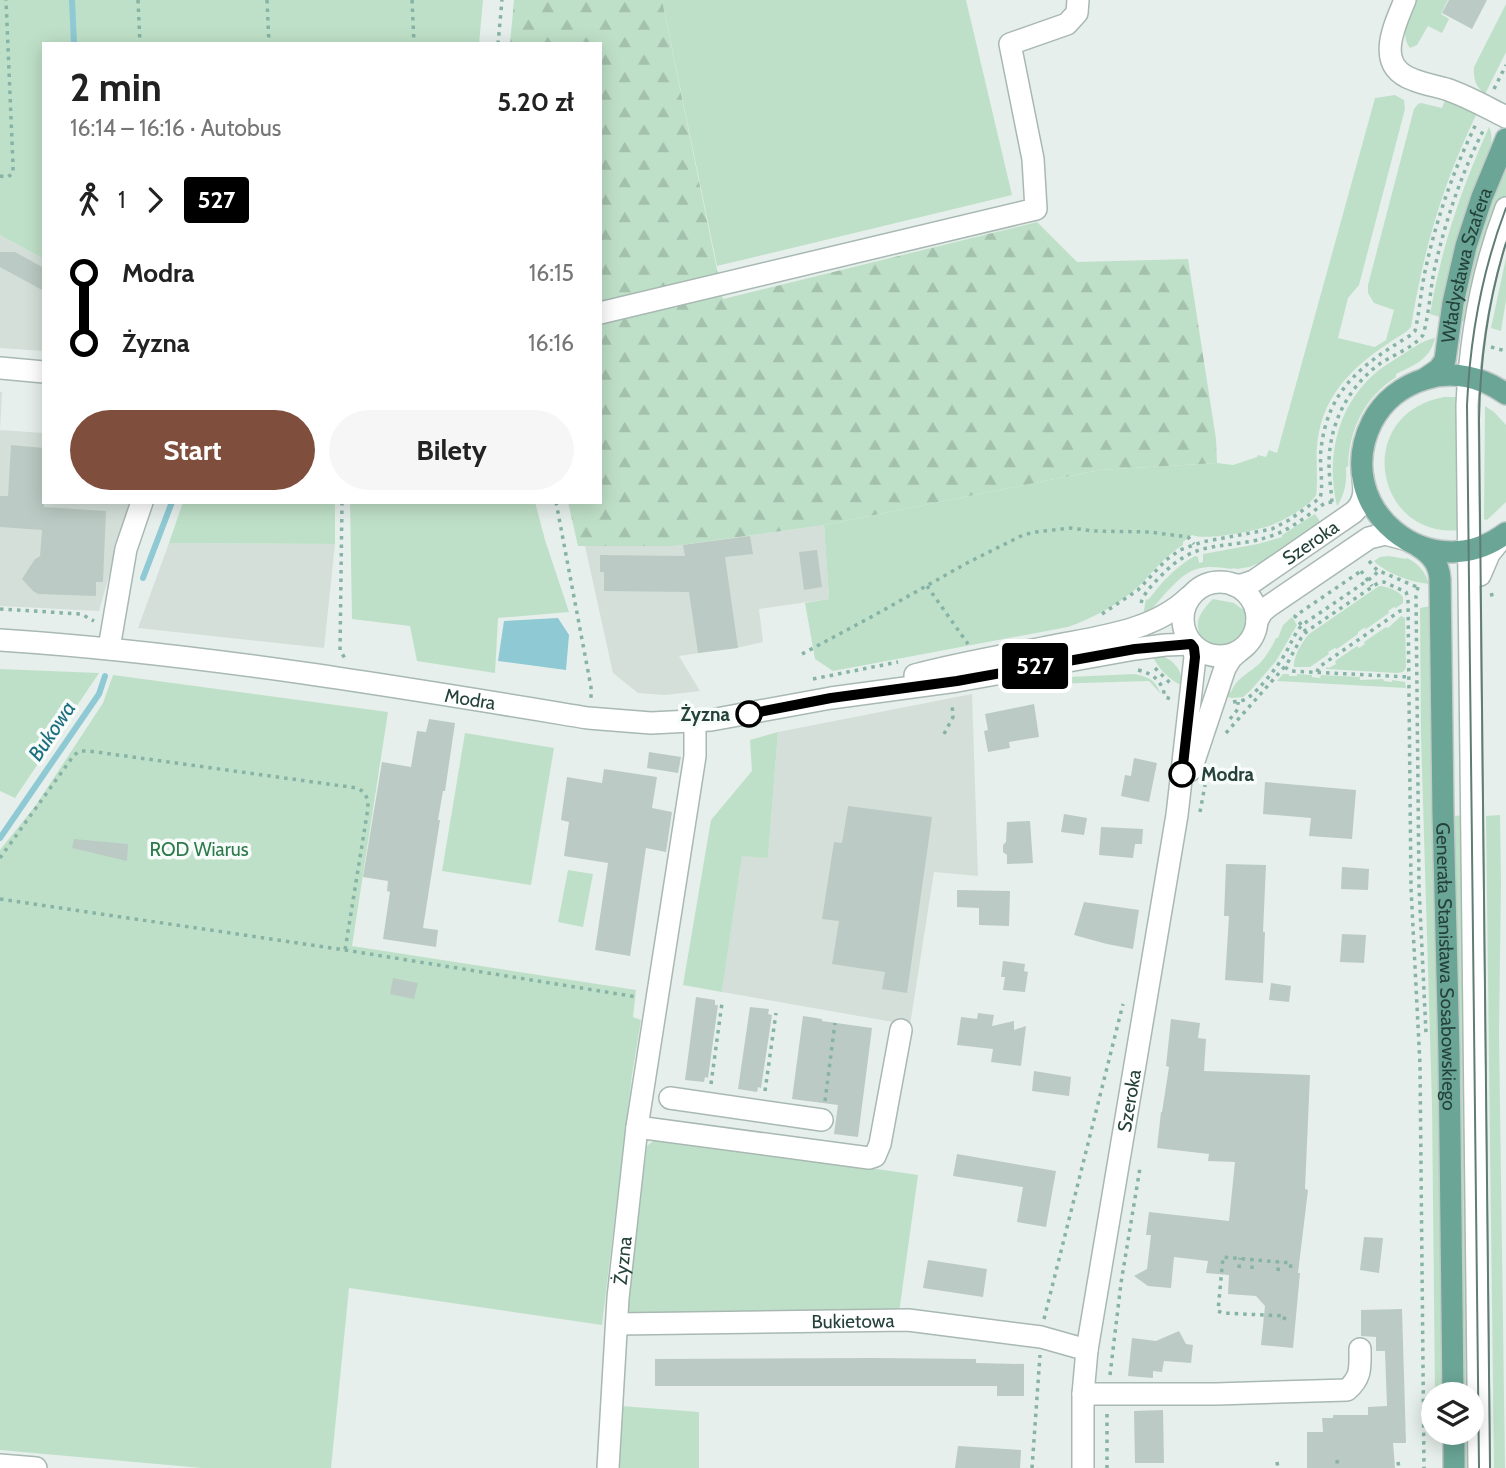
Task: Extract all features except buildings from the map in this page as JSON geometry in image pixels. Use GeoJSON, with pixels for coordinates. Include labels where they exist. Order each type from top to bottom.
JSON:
{"type":"FeatureCollection","features":[{"type":"Feature","properties":{"kind":"main road","name":"Władysława Szafera"},"geometry":{"type":"LineString","coordinates":[[1419,381],[1437,371],[1445,360],[1453,303],[1466,246],[1486,184],[1506,139]]}},
{"type":"Feature","properties":{"kind":"main road"},"geometry":{"type":"LineString","coordinates":[[1363,480],[1362,463],[1368,431],[1376,416],[1398,392],[1419,381],[1444,375],[1488,385]]}},
{"type":"Feature","properties":{"kind":"main road","name":"Generała Stanisława Sosabowskiego"},"geometry":{"type":"LineString","coordinates":[[1363,480],[1371,503],[1380,517],[1391,529],[1428,553],[1434,560],[1440,579],[1453,1382]]}},
{"type":"Feature","properties":{"kind":"main road"},"geometry":{"type":"LineString","coordinates":[[1419,545],[1450,552],[1474,549],[1505,534]]}},
{"type":"Feature","properties":{"kind":"main road"},"geometry":{"type":"LineString","coordinates":[[1454,1445],[1454,1468]]}},
{"type":"Feature","properties":{"kind":"street"},"geometry":{"type":"LineString","coordinates":[[602,313],[1036,209],[1033,159],[1010,44],[1067,24],[1077,13],[1078,0]]}},
{"type":"Feature","properties":{"kind":"street"},"geometry":{"type":"LineString","coordinates":[[1405,0],[1389,44],[1392,61],[1399,72],[1411,79],[1465,96],[1497,120]]}},
{"type":"Feature","properties":{"kind":"street"},"geometry":{"type":"LineString","coordinates":[[1479,1468],[1474,549],[1467,428],[1491,381],[1486,371],[1484,350],[1485,277],[1506,208]]}},
{"type":"Feature","properties":{"kind":"street"},"geometry":{"type":"LineString","coordinates":[[1488,385],[1484,350],[1493,289],[1506,243]]}},
{"type":"Feature","properties":{"kind":"street"},"geometry":{"type":"LineString","coordinates":[[1444,375],[1457,371],[1468,359],[1484,350]]}},
{"type":"Feature","properties":{"kind":"street"},"geometry":{"type":"LineString","coordinates":[[0,368],[42,372]]}},
{"type":"Feature","properties":{"kind":"street","name":"Szeroka"},"geometry":{"type":"LineString","coordinates":[[1234,585],[1248,584],[1354,512],[1363,498],[1363,480]]}},
{"type":"Feature","properties":{"kind":"street"},"geometry":{"type":"LineString","coordinates":[[107,638],[127,549],[141,504]]}},
{"type":"Feature","properties":{"kind":"street","name":"Szeroka"},"geometry":{"type":"LineString","coordinates":[[1257,621],[1269,606],[1369,538],[1385,534],[1419,545]]}},
{"type":"Feature","properties":{"kind":"street"},"geometry":{"type":"LineString","coordinates":[[1490,1468],[1474,578],[1505,534]]}},
{"type":"Feature","properties":{"kind":"street"},"geometry":{"type":"LineString","coordinates":[[1419,545],[1450,557],[1474,578]]}},
{"type":"Feature","properties":{"kind":"street"},"geometry":{"type":"LineString","coordinates":[[1211,583],[1234,585],[1242,589],[1255,605],[1255,631],[1250,641],[1238,652],[1228,656],[1212,656],[1192,644],[1185,633],[1182,622],[1184,607],[1189,597],[1201,587],[1211,583]]}},
{"type":"Feature","properties":{"kind":"street","name":"Modra"},"geometry":{"type":"LineString","coordinates":[[831,698],[953,665],[1125,631],[1166,614],[1189,597]]}},
{"type":"Feature","properties":{"kind":"street","name":"Modra"},"geometry":{"type":"LineString","coordinates":[[0,640],[107,638],[253,666],[592,705],[616,721],[652,723],[717,719],[831,698],[957,681],[1135,649],[1192,644]]}},
{"type":"Feature","properties":{"kind":"street","name":"Szeroka"},"geometry":{"type":"LineString","coordinates":[[1083,1468],[1083,1394],[1087,1350],[1178,808],[1195,657],[1192,644]]}},
{"type":"Feature","properties":{"kind":"street","name":"Szeroka"},"geometry":{"type":"LineString","coordinates":[[1178,808],[1225,668],[1238,652]]}},
{"type":"Feature","properties":{"kind":"street","name":"Żyzna"},"geometry":{"type":"LineString","coordinates":[[608,1468],[618,1298],[637,1127],[695,757],[695,722]]}},
{"type":"Feature","properties":{"kind":"street"},"geometry":{"type":"LineString","coordinates":[[637,1127],[869,1158],[875,1156],[880,1144],[901,1030]]}},
{"type":"Feature","properties":{"kind":"street"},"geometry":{"type":"LineString","coordinates":[[670,1098],[822,1120]]}},
{"type":"Feature","properties":{"kind":"street"},"geometry":{"type":"LineString","coordinates":[[698,1135],[706,1103]]}},
{"type":"Feature","properties":{"kind":"street","name":"Bukietowa"},"geometry":{"type":"LineString","coordinates":[[617,1324],[908,1320],[1041,1336],[1087,1350]]}},
{"type":"Feature","properties":{"kind":"street"},"geometry":{"type":"LineString","coordinates":[[1083,1394],[1347,1390],[1356,1382],[1360,1369],[1360,1349]]}},
{"type":"Feature","properties":{"kind":"street"},"geometry":{"type":"LineString","coordinates":[[0,1465],[36,1468]]}},
{"type":"Feature","properties":{"kind":"path"},"geometry":{"type":"LineString","coordinates":[[0,176],[8,177],[13,173],[6,0]]}},
{"type":"Feature","properties":{"kind":"path"},"geometry":{"type":"LineString","coordinates":[[138,0],[141,42]]}},
{"type":"Feature","properties":{"kind":"path"},"geometry":{"type":"LineString","coordinates":[[267,0],[269,42]]}},
{"type":"Feature","properties":{"kind":"path"},"geometry":{"type":"LineString","coordinates":[[412,0],[414,42]]}},
{"type":"Feature","properties":{"kind":"path"},"geometry":{"type":"LineString","coordinates":[[498,42],[502,0]]}},
{"type":"Feature","properties":{"kind":"path"},"geometry":{"type":"LineString","coordinates":[[1490,97],[1506,65]]}},
{"type":"Feature","properties":{"kind":"path"},"geometry":{"type":"LineString","coordinates":[[1097,618],[1138,590],[1172,556],[1194,544],[1272,528],[1289,520],[1320,498],[1322,436],[1329,415],[1341,391],[1363,366],[1415,331],[1424,277],[1437,226],[1455,171],[1480,116]]}},
{"type":"Feature","properties":{"kind":"path"},"geometry":{"type":"LineString","coordinates":[[1139,610],[1142,598],[1149,589],[1169,567],[1185,555],[1205,548],[1275,535],[1325,503],[1333,505],[1329,456],[1337,419],[1345,402],[1362,380],[1378,365],[1423,335],[1444,232],[1465,171],[1497,120]]}},
{"type":"Feature","properties":{"kind":"path"},"geometry":{"type":"LineString","coordinates":[[1484,350],[1506,351]]}},
{"type":"Feature","properties":{"kind":"path"},"geometry":{"type":"LineString","coordinates":[[337,662],[347,663],[340,650],[342,504]]}},
{"type":"Feature","properties":{"kind":"path"},"geometry":{"type":"LineString","coordinates":[[556,504],[591,687],[592,705]]}},
{"type":"Feature","properties":{"kind":"path"},"geometry":{"type":"LineString","coordinates":[[802,654],[1001,547],[1036,532],[1070,528],[1149,532],[1188,537],[1194,544]]}},
{"type":"Feature","properties":{"kind":"path"},"geometry":{"type":"LineString","coordinates":[[1369,561],[1378,571],[1424,588]]}},
{"type":"Feature","properties":{"kind":"path"},"geometry":{"type":"LineString","coordinates":[[1306,632],[1296,616],[1360,570],[1372,586]]}},
{"type":"Feature","properties":{"kind":"path"},"geometry":{"type":"LineString","coordinates":[[1226,700],[1238,702],[1250,696],[1280,662],[1302,625],[1378,571]]}},
{"type":"Feature","properties":{"kind":"path"},"geometry":{"type":"LineString","coordinates":[[1223,736],[1285,667],[1306,632],[1372,586],[1382,582],[1404,591],[1407,595],[1408,610],[1411,888],[1420,1065],[1424,1468]]}},
{"type":"Feature","properties":{"kind":"path"},"geometry":{"type":"LineString","coordinates":[[927,586],[971,649]]}},
{"type":"Feature","properties":{"kind":"path"},"geometry":{"type":"LineString","coordinates":[[1418,587],[1419,887],[1427,1044]]}},
{"type":"Feature","properties":{"kind":"path"},"geometry":{"type":"LineString","coordinates":[[0,609],[81,614],[107,638]]}},
{"type":"Feature","properties":{"kind":"path"},"geometry":{"type":"LineString","coordinates":[[1317,672],[1320,666],[1400,611],[1408,610]]}},
{"type":"Feature","properties":{"kind":"path"},"geometry":{"type":"LineString","coordinates":[[808,680],[900,662]]}},
{"type":"Feature","properties":{"kind":"path"},"geometry":{"type":"LineString","coordinates":[[1152,663],[1176,687]]}},
{"type":"Feature","properties":{"kind":"path"},"geometry":{"type":"LineString","coordinates":[[1285,667],[1290,671],[1409,677]]}},
{"type":"Feature","properties":{"kind":"path"},"geometry":{"type":"LineString","coordinates":[[944,734],[953,716],[952,694]]}},
{"type":"Feature","properties":{"kind":"path"},"geometry":{"type":"LineString","coordinates":[[0,858],[74,755],[80,751],[357,788],[363,791],[368,799],[368,808],[345,950]]}},
{"type":"Feature","properties":{"kind":"path"},"geometry":{"type":"LineString","coordinates":[[1198,823],[1207,779]]}},
{"type":"Feature","properties":{"kind":"path"},"geometry":{"type":"LineString","coordinates":[[0,900],[345,950],[635,996]]}},
{"type":"Feature","properties":{"kind":"path"},"geometry":{"type":"LineString","coordinates":[[1032,1468],[1042,1326],[1124,999]]}},
{"type":"Feature","properties":{"kind":"path"},"geometry":{"type":"LineString","coordinates":[[706,1103],[722,1003]]}},
{"type":"Feature","properties":{"kind":"path"},"geometry":{"type":"LineString","coordinates":[[762,1111],[776,1013]]}},
{"type":"Feature","properties":{"kind":"path"},"geometry":{"type":"LineString","coordinates":[[822,1120],[835,1023]]}},
{"type":"Feature","properties":{"kind":"path"},"geometry":{"type":"LineString","coordinates":[[1107,1468],[1108,1394],[1121,1283],[1141,1165]]}},
{"type":"Feature","properties":{"kind":"path"},"geometry":{"type":"LineString","coordinates":[[1284,1320],[1285,1316],[1218,1311],[1223,1257],[1291,1263],[1290,1272]]}},
{"type":"Feature","properties":{"kind":"path"},"geometry":{"type":"LineString","coordinates":[[1239,1268],[1240,1258]]}},
{"type":"Feature","properties":{"kind":"path"},"geometry":{"type":"LineString","coordinates":[[1252,1259],[1252,1269]]}},
{"type":"Feature","properties":{"kind":"path"},"geometry":{"type":"LineString","coordinates":[[1278,1271],[1279,1262]]}},
{"type":"Feature","properties":{"kind":"path"},"geometry":{"type":"LineString","coordinates":[[1337,1461],[1338,1468]]}},
{"type":"Feature","properties":{"kind":"path"},"geometry":{"type":"LineString","coordinates":[[1277,1462],[1278,1468]]}},
{"type":"Feature","properties":{"kind":"path"},"geometry":{"type":"LineString","coordinates":[[1398,1462],[1399,1468]]}},
{"type":"Feature","properties":{"kind":"shaded area"},"geometry":{"type":"Polygon","coordinates":[[[0,235],[42,258],[42,351],[0,348],[0,235]]]}},
{"type":"Feature","properties":{"kind":"shaded area"},"geometry":{"type":"Polygon","coordinates":[[[0,392],[2,392],[0,430],[0,392]]]}},
{"type":"Feature","properties":{"kind":"shaded area"},"geometry":{"type":"Polygon","coordinates":[[[0,430],[42,433],[42,504],[129,504],[99,611],[0,606],[0,430]]]}},
{"type":"Feature","properties":{"kind":"shaded area"},"geometry":{"type":"Polygon","coordinates":[[[824,525],[829,599],[759,609],[763,642],[679,656],[700,691],[665,695],[638,693],[613,673],[585,546],[674,546],[824,525]]]}},
{"type":"Feature","properties":{"kind":"shaded area"},"geometry":{"type":"Polygon","coordinates":[[[169,543],[335,544],[324,648],[138,628],[169,543]]]}},
{"type":"Feature","properties":{"kind":"shaded area"},"geometry":{"type":"Polygon","coordinates":[[[972,694],[978,876],[934,872],[910,1025],[722,992],[742,855],[768,858],[778,732],[972,694]]]}},
{"type":"Feature","properties":{"kind":"green space"},"geometry":{"type":"Polygon","coordinates":[[[0,0],[483,0],[479,42],[42,42],[42,258],[0,235],[0,0]]]}},
{"type":"Feature","properties":{"kind":"green space"},"geometry":{"type":"Polygon","coordinates":[[[514,0],[662,0],[723,299],[1037,222],[1077,262],[1188,259],[1216,439],[1217,463],[1100,470],[824,525],[674,546],[578,546],[568,504],[602,504],[602,42],[510,42],[514,0]]]}},
{"type":"Feature","properties":{"kind":"green space"},"geometry":{"type":"Polygon","coordinates":[[[662,0],[966,0],[1012,195],[717,266],[662,0]]]}},
{"type":"Feature","properties":{"kind":"green space"},"geometry":{"type":"Polygon","coordinates":[[[1414,0],[1448,0],[1441,14],[1449,19],[1442,33],[1428,26],[1417,45],[1410,48],[1405,31],[1414,0]]]}},
{"type":"Feature","properties":{"kind":"green space"},"geometry":{"type":"Polygon","coordinates":[[[1506,4],[1506,52],[1485,94],[1476,82],[1474,67],[1506,4]]]}},
{"type":"Feature","properties":{"kind":"green space"},"geometry":{"type":"Polygon","coordinates":[[[1395,95],[1404,100],[1405,109],[1359,285],[1348,298],[1338,338],[1375,347],[1386,340],[1394,310],[1374,303],[1368,293],[1368,285],[1414,109],[1421,103],[1442,108],[1445,100],[1477,113],[1444,192],[1422,270],[1411,327],[1359,365],[1335,392],[1320,426],[1317,491],[1313,499],[1303,508],[1265,527],[1219,536],[1192,535],[1115,605],[1068,627],[833,671],[815,659],[805,603],[829,599],[824,525],[1100,470],[1217,463],[1233,465],[1258,455],[1266,457],[1269,450],[1277,453],[1375,98],[1395,95]]]}},
{"type":"Feature","properties":{"kind":"green space"},"geometry":{"type":"Polygon","coordinates":[[[1489,127],[1492,137],[1490,148],[1456,241],[1440,317],[1430,314],[1440,265],[1461,196],[1489,127]]]}},
{"type":"Feature","properties":{"kind":"green space"},"geometry":{"type":"Polygon","coordinates":[[[1506,164],[1506,198],[1495,226],[1470,323],[1461,321],[1475,252],[1506,164]]]}},
{"type":"Feature","properties":{"kind":"green space"},"geometry":{"type":"Polygon","coordinates":[[[1506,258],[1506,300],[1501,331],[1491,328],[1506,258]]]}},
{"type":"Feature","properties":{"kind":"green space"},"geometry":{"type":"Polygon","coordinates":[[[1435,338],[1425,357],[1396,374],[1367,404],[1355,427],[1346,467],[1345,488],[1337,506],[1334,454],[1342,420],[1349,405],[1377,372],[1416,346],[1435,338]]]}},
{"type":"Feature","properties":{"kind":"green space"},"geometry":{"type":"Polygon","coordinates":[[[1444,397],[1459,397],[1461,530],[1432,528],[1409,516],[1393,497],[1385,474],[1386,449],[1396,426],[1415,408],[1444,397]]]}},
{"type":"Feature","properties":{"kind":"green space"},"geometry":{"type":"Polygon","coordinates":[[[1485,406],[1506,425],[1506,502],[1487,520],[1484,519],[1485,406]]]}},
{"type":"Feature","properties":{"kind":"green space"},"geometry":{"type":"Polygon","coordinates":[[[182,504],[335,504],[335,544],[169,543],[182,504]]]}},
{"type":"Feature","properties":{"kind":"green space"},"geometry":{"type":"Polygon","coordinates":[[[350,504],[536,504],[569,612],[498,618],[495,673],[417,661],[410,626],[352,619],[350,504]]]}},
{"type":"Feature","properties":{"kind":"green space"},"geometry":{"type":"Polygon","coordinates":[[[1315,514],[1321,523],[1260,564],[1237,569],[1209,567],[1193,570],[1179,580],[1143,616],[1146,599],[1188,560],[1195,556],[1198,557],[1199,563],[1203,562],[1203,554],[1282,537],[1315,514]]]}},
{"type":"Feature","properties":{"kind":"green space"},"geometry":{"type":"Polygon","coordinates":[[[1389,556],[1407,558],[1415,563],[1429,584],[1400,577],[1374,561],[1389,556]]]}},
{"type":"Feature","properties":{"kind":"green space"},"geometry":{"type":"Polygon","coordinates":[[[1379,586],[1399,593],[1403,597],[1403,603],[1337,649],[1328,652],[1329,654],[1310,667],[1294,667],[1298,650],[1309,634],[1379,586]]]}},
{"type":"Feature","properties":{"kind":"green space"},"geometry":{"type":"Polygon","coordinates":[[[1213,599],[1244,608],[1245,627],[1239,639],[1228,644],[1215,644],[1204,639],[1198,629],[1200,616],[1213,599]]]}},
{"type":"Feature","properties":{"kind":"green space"},"geometry":{"type":"Polygon","coordinates":[[[1430,606],[1442,1382],[1435,1382],[1432,1104],[1420,608],[1430,606]]]}},
{"type":"Feature","properties":{"kind":"green space"},"geometry":{"type":"Polygon","coordinates":[[[1401,616],[1405,618],[1406,668],[1403,672],[1326,669],[1388,628],[1401,616]]]}},
{"type":"Feature","properties":{"kind":"green space"},"geometry":{"type":"Polygon","coordinates":[[[1292,617],[1297,625],[1276,661],[1243,697],[1227,697],[1240,679],[1263,659],[1278,638],[1283,625],[1292,617]]]}},
{"type":"Feature","properties":{"kind":"green space"},"geometry":{"type":"Polygon","coordinates":[[[1152,655],[1165,657],[1178,668],[1183,686],[1164,673],[1152,655]]]}},
{"type":"Feature","properties":{"kind":"green space"},"geometry":{"type":"Polygon","coordinates":[[[0,669],[99,673],[15,798],[0,791],[0,669]]]}},
{"type":"Feature","properties":{"kind":"green space"},"geometry":{"type":"Polygon","coordinates":[[[1135,674],[1151,680],[1161,694],[1149,681],[1047,684],[1044,680],[1068,677],[1135,674]]]}},
{"type":"Feature","properties":{"kind":"green space"},"geometry":{"type":"Polygon","coordinates":[[[1283,674],[1392,680],[1405,682],[1406,688],[1277,681],[1283,674]]]}},
{"type":"Feature","properties":{"kind":"green space","name":"ROD Wiarus"},"geometry":{"type":"Polygon","coordinates":[[[113,675],[388,712],[352,946],[636,990],[633,1017],[641,1020],[602,1325],[349,1288],[331,1468],[202,1468],[0,1450],[0,850],[36,805],[103,703],[113,675]]]}},
{"type":"Feature","properties":{"kind":"green space"},"geometry":{"type":"Polygon","coordinates":[[[778,732],[768,858],[742,856],[722,992],[683,985],[711,820],[752,771],[750,740],[778,732]]]}},
{"type":"Feature","properties":{"kind":"green space"},"geometry":{"type":"Polygon","coordinates":[[[465,733],[554,748],[531,885],[442,871],[465,733]]]}},
{"type":"Feature","properties":{"kind":"green space"},"geometry":{"type":"Polygon","coordinates":[[[1467,815],[1473,1382],[1463,1382],[1454,816],[1467,815]]]}},
{"type":"Feature","properties":{"kind":"green space"},"geometry":{"type":"Polygon","coordinates":[[[1500,815],[1499,1033],[1505,1468],[1494,1468],[1486,816],[1500,815]]]}},
{"type":"Feature","properties":{"kind":"green space"},"geometry":{"type":"Polygon","coordinates":[[[568,870],[593,874],[583,927],[558,922],[568,870]]]}},
{"type":"Feature","properties":{"kind":"green space"},"geometry":{"type":"Polygon","coordinates":[[[658,1137],[918,1175],[899,1313],[625,1317],[647,1146],[658,1137]]]}},
{"type":"Feature","properties":{"kind":"green space"},"geometry":{"type":"Polygon","coordinates":[[[621,1406],[699,1412],[699,1468],[617,1468],[621,1406]]]}},
{"type":"Feature","properties":{"kind":"green space"},"geometry":{"type":"Polygon","coordinates":[[[1463,1445],[1474,1445],[1474,1468],[1464,1468],[1463,1445]]]}},
{"type":"Feature","properties":{"kind":"water"},"geometry":{"type":"Polygon","coordinates":[[[558,618],[569,635],[566,670],[498,661],[504,621],[558,618]]]}},
{"type":"Feature","properties":{"kind":"waterway","name":"Bukowa"},"geometry":{"type":"LineString","coordinates":[[72,0],[74,42]]}},
{"type":"Feature","properties":{"kind":"waterway","name":"Bukowa"},"geometry":{"type":"LineString","coordinates":[[143,578],[171,504]]}},
{"type":"Feature","properties":{"kind":"waterway","name":"Bukowa"},"geometry":{"type":"LineString","coordinates":[[0,838],[99,694],[105,676]]}},
{"type":"Feature","properties":{"kind":"tram line"},"geometry":{"type":"LineString","coordinates":[[1479,1468],[1467,405],[1479,305],[1490,256],[1506,208]]}},
{"type":"Feature","properties":{"kind":"tram line"},"geometry":{"type":"LineString","coordinates":[[1490,1468],[1479,420],[1486,331],[1506,243]]}},
{"type":"Feature","properties":{"kind":"bus line","name":"527"},"geometry":{"type":"LineString","coordinates":[[749,714],[831,698],[957,681],[1135,649],[1192,644],[1195,657],[1182,774]]}},
{"type":"Feature","properties":{"kind":"place","name":"Żyzna"},"geometry":{"type":"Point","coordinates":[749,714]}},
{"type":"Feature","properties":{"kind":"place","name":"Modra"},"geometry":{"type":"Point","coordinates":[1182,774]}}]}
